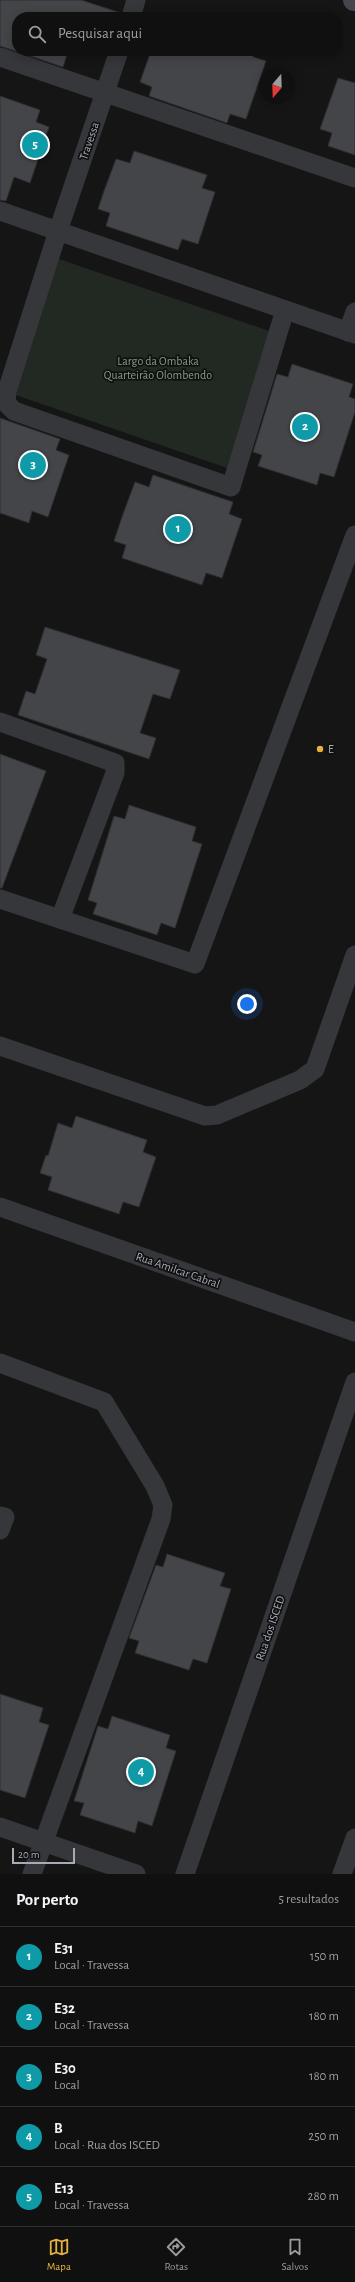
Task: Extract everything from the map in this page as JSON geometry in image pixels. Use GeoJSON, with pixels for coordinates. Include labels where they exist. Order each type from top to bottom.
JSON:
{"type":"FeatureCollection","features":[{"type":"Feature","properties":{"kind":"street"},"geometry":{"type":"LineString","coordinates":[[132,12],[136,0]]}},
{"type":"Feature","properties":{"kind":"street","name":"Travessa"},"geometry":{"type":"LineString","coordinates":[[117,56],[58,231],[7,391],[6,403],[14,411],[231,487],[285,310]]}},
{"type":"Feature","properties":{"kind":"street"},"geometry":{"type":"LineString","coordinates":[[0,57],[355,178]]}},
{"type":"Feature","properties":{"kind":"street"},"geometry":{"type":"LineString","coordinates":[[0,211],[352,333],[355,312]]}},
{"type":"Feature","properties":{"kind":"street"},"geometry":{"type":"LineString","coordinates":[[0,899],[196,964],[354,541]]}},
{"type":"Feature","properties":{"kind":"street"},"geometry":{"type":"LineString","coordinates":[[0,722],[115,763],[115,773],[60,919]]}},
{"type":"Feature","properties":{"kind":"street"},"geometry":{"type":"LineString","coordinates":[[0,1046],[205,1116],[217,1115],[300,1080],[315,1069],[355,955]]}},
{"type":"Feature","properties":{"kind":"street","name":"Rua Amilcar Cabral"},"geometry":{"type":"LineString","coordinates":[[0,1207],[355,1332]]}},
{"type":"Feature","properties":{"kind":"street"},"geometry":{"type":"LineString","coordinates":[[0,1363],[104,1402],[155,1486],[163,1505],[161,1519],[32,1874]]}},
{"type":"Feature","properties":{"kind":"street","name":"Rua dos ISCED"},"geometry":{"type":"LineString","coordinates":[[185,1874],[355,1382]]}},
{"type":"Feature","properties":{"kind":"street"},"geometry":{"type":"LineString","coordinates":[[0,1516],[5,1517],[0,1530]]}},
{"type":"Feature","properties":{"kind":"street"},"geometry":{"type":"LineString","coordinates":[[0,1827],[136,1874]]}},
{"type":"Feature","properties":{"kind":"street"},"geometry":{"type":"LineString","coordinates":[[342,1874],[355,1838]]}},
{"type":"Feature","properties":{"kind":"green space","name":"Largo da Ombaka Quarteirão Olombendo"},"geometry":{"type":"Polygon","coordinates":[[[59,259],[272,332],[227,468],[13,394],[59,259]]]}},
{"type":"Feature","properties":{"kind":"building"},"geometry":{"type":"Polygon","coordinates":[[[0,0],[81,0],[118,12],[12,12],[12,50],[0,46],[0,0]]]}},
{"type":"Feature","properties":{"kind":"building"},"geometry":{"type":"Polygon","coordinates":[[[30,56],[66,56],[63,67],[30,56]]]}},
{"type":"Feature","properties":{"kind":"building"},"geometry":{"type":"Polygon","coordinates":[[[149,56],[253,56],[266,61],[264,68],[259,68],[259,81],[246,119],[230,114],[227,123],[149,96],[152,87],[140,82],[149,56]]]}},
{"type":"Feature","properties":{"kind":"building"},"geometry":{"type":"Polygon","coordinates":[[[338,78],[355,83],[355,155],[328,146],[332,133],[320,129],[338,78]]]}},
{"type":"Feature","properties":{"kind":"building"},"geometry":{"type":"Polygon","coordinates":[[[0,96],[40,110],[36,122],[49,127],[30,183],[14,177],[6,201],[0,200],[0,96]]]}},
{"type":"Feature","properties":{"kind":"building"},"geometry":{"type":"Polygon","coordinates":[[[134,151],[207,175],[202,188],[215,192],[198,244],[182,239],[178,250],[106,226],[110,213],[98,209],[104,191],[116,159],[130,163],[134,151]]]}},
{"type":"Feature","properties":{"kind":"building"},"geometry":{"type":"Polygon","coordinates":[[[292,364],[353,384],[349,397],[355,399],[355,412],[334,477],[320,473],[317,485],[258,466],[262,455],[253,452],[277,374],[288,377],[292,364]]]}},
{"type":"Feature","properties":{"kind":"building"},"geometry":{"type":"Polygon","coordinates":[[[0,418],[60,439],[56,450],[69,455],[48,517],[32,511],[29,523],[0,513],[0,418]]]}},
{"type":"Feature","properties":{"kind":"building"},"geometry":{"type":"Polygon","coordinates":[[[153,475],[233,502],[229,514],[242,519],[222,578],[206,573],[202,585],[122,558],[126,545],[114,541],[123,514],[135,482],[149,487],[153,475]]]}},
{"type":"Feature","properties":{"kind":"building"},"geometry":{"type":"Polygon","coordinates":[[[45,627],[180,670],[170,699],[153,694],[140,733],[156,738],[149,759],[18,715],[26,691],[35,694],[47,659],[36,655],[45,627]]]}},
{"type":"Feature","properties":{"kind":"building"},"geometry":{"type":"Polygon","coordinates":[[[0,754],[46,771],[2,888],[0,888],[0,754]]]}},
{"type":"Feature","properties":{"kind":"building"},"geometry":{"type":"Polygon","coordinates":[[[129,805],[196,827],[192,841],[202,844],[175,928],[161,923],[157,935],[93,914],[97,903],[88,900],[114,816],[125,819],[129,805]]]}},
{"type":"Feature","properties":{"kind":"building"},"geometry":{"type":"Polygon","coordinates":[[[76,1116],[147,1140],[143,1152],[156,1157],[139,1207],[123,1202],[119,1214],[48,1190],[52,1177],[40,1173],[46,1155],[48,1156],[58,1123],[72,1128],[76,1116]]]}},
{"type":"Feature","properties":{"kind":"building"},"geometry":{"type":"Polygon","coordinates":[[[167,1554],[225,1573],[220,1586],[231,1589],[207,1663],[193,1659],[189,1670],[135,1653],[139,1641],[129,1638],[156,1565],[163,1567],[167,1554]]]}},
{"type":"Feature","properties":{"kind":"building"},"geometry":{"type":"Polygon","coordinates":[[[0,1694],[43,1708],[39,1722],[49,1725],[25,1798],[0,1790],[0,1694]]]}},
{"type":"Feature","properties":{"kind":"building"},"geometry":{"type":"Polygon","coordinates":[[[112,1716],[170,1735],[166,1748],[176,1751],[152,1826],[138,1821],[135,1833],[80,1815],[84,1803],[74,1801],[98,1726],[108,1729],[112,1716]]]}},
{"type":"Feature","properties":{"kind":"place","name":"E13"},"geometry":{"type":"Point","coordinates":[35,145]}},
{"type":"Feature","properties":{"kind":"place","name":"E32"},"geometry":{"type":"Point","coordinates":[305,427]}},
{"type":"Feature","properties":{"kind":"place","name":"E30"},"geometry":{"type":"Point","coordinates":[33,465]}},
{"type":"Feature","properties":{"kind":"place","name":"E31"},"geometry":{"type":"Point","coordinates":[178,529]}},
{"type":"Feature","properties":{"kind":"place","name":"E"},"geometry":{"type":"Point","coordinates":[320,749]}},
{"type":"Feature","properties":{"kind":"place","name":"B"},"geometry":{"type":"Point","coordinates":[141,1772]}}]}
